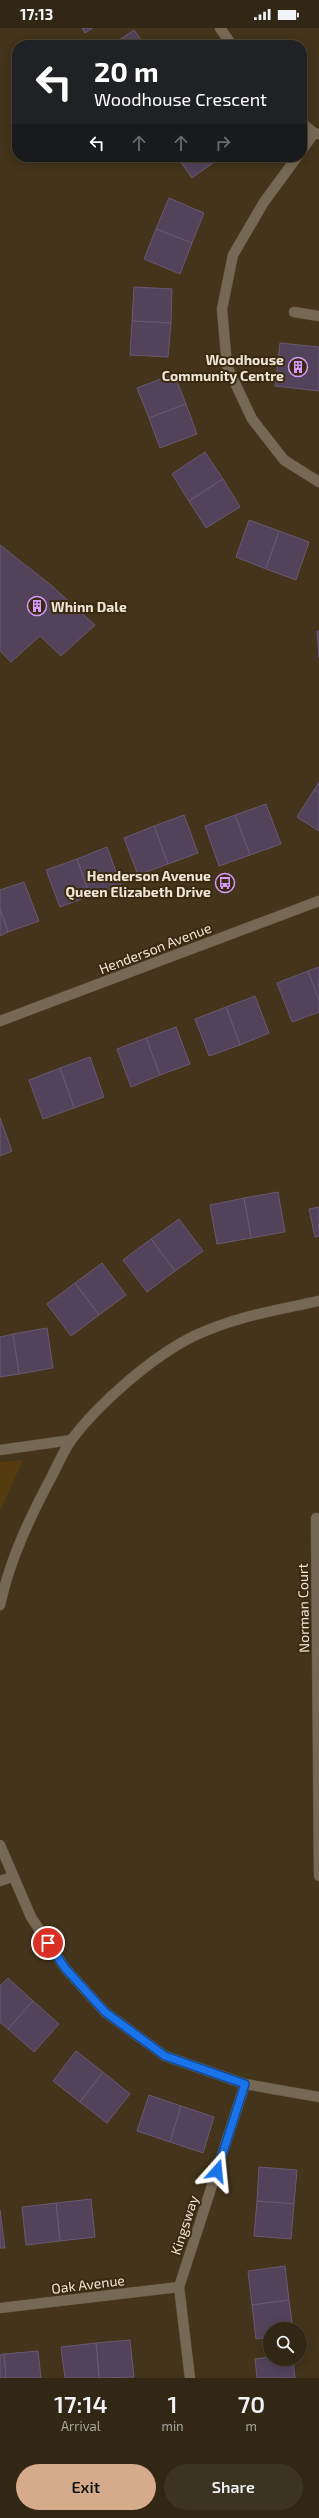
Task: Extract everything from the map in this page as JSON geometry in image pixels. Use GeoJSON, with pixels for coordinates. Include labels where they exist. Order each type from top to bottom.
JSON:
{"type":"FeatureCollection","features":[{"type":"Feature","properties":{"kind":"street"},"geometry":{"type":"LineString","coordinates":[[220,28],[228,40]]}},
{"type":"Feature","properties":{"kind":"street"},"geometry":{"type":"LineString","coordinates":[[307,127],[317,134],[307,145]]}},
{"type":"Feature","properties":{"kind":"street"},"geometry":{"type":"LineString","coordinates":[[293,162],[264,202],[233,255],[222,309],[227,366],[252,419],[284,460],[319,482]]}},
{"type":"Feature","properties":{"kind":"street"},"geometry":{"type":"LineString","coordinates":[[294,312],[319,316]]}},
{"type":"Feature","properties":{"kind":"street","name":"Henderson Avenue"},"geometry":{"type":"LineString","coordinates":[[0,1021],[319,901]]}},
{"type":"Feature","properties":{"kind":"street"},"geometry":{"type":"LineString","coordinates":[[0,1605],[6,1580],[31,1517],[71,1440],[102,1404],[139,1372],[193,1337],[244,1317],[319,1301]]}},
{"type":"Feature","properties":{"kind":"street"},"geometry":{"type":"LineString","coordinates":[[0,1450],[71,1440]]}},
{"type":"Feature","properties":{"kind":"street","name":"Norman Court"},"geometry":{"type":"LineString","coordinates":[[316,1518],[319,1698],[319,1876]]}},
{"type":"Feature","properties":{"kind":"street"},"geometry":{"type":"LineString","coordinates":[[0,1845],[12,1877],[31,1917],[65,1968],[105,2012],[165,2056],[245,2084],[319,2097]]}},
{"type":"Feature","properties":{"kind":"street"},"geometry":{"type":"LineString","coordinates":[[0,1881],[12,1877]]}},
{"type":"Feature","properties":{"kind":"street","name":"Kingsway"},"geometry":{"type":"LineString","coordinates":[[190,2378],[179,2287],[245,2084]]}},
{"type":"Feature","properties":{"kind":"street","name":"Oak Avenue"},"geometry":{"type":"LineString","coordinates":[[0,2308],[179,2287]]}},
{"type":"Feature","properties":{"kind":"shaded area"},"geometry":{"type":"Polygon","coordinates":[[[23,1460],[0,1511],[0,1462],[23,1460]]]}},
{"type":"Feature","properties":{"kind":"building"},"geometry":{"type":"Polygon","coordinates":[[[82,28],[93,28],[85,33],[82,28]]]}},
{"type":"Feature","properties":{"kind":"building"},"geometry":{"type":"Polygon","coordinates":[[[134,30],[141,40],[119,40],[134,30]]]}},
{"type":"Feature","properties":{"kind":"building"},"geometry":{"type":"Polygon","coordinates":[[[181,162],[214,162],[192,178],[181,162]]]}},
{"type":"Feature","properties":{"kind":"building"},"geometry":{"type":"Polygon","coordinates":[[[169,198],[204,213],[192,243],[156,229],[169,198]]]}},
{"type":"Feature","properties":{"kind":"building"},"geometry":{"type":"Polygon","coordinates":[[[156,229],[192,243],[180,274],[144,259],[156,229]]]}},
{"type":"Feature","properties":{"kind":"building"},"geometry":{"type":"Polygon","coordinates":[[[134,287],[172,289],[171,323],[132,321],[134,287]]]}},
{"type":"Feature","properties":{"kind":"building"},"geometry":{"type":"Polygon","coordinates":[[[132,321],[171,323],[168,357],[130,355],[132,321]]]}},
{"type":"Feature","properties":{"kind":"building","name":"Woodhouse Community Centre"},"geometry":{"type":"Polygon","coordinates":[[[280,343],[319,347],[319,391],[275,386],[280,343]]]}},
{"type":"Feature","properties":{"kind":"building"},"geometry":{"type":"Polygon","coordinates":[[[174,374],[186,404],[149,418],[137,388],[174,374]]]}},
{"type":"Feature","properties":{"kind":"building"},"geometry":{"type":"Polygon","coordinates":[[[186,404],[197,434],[160,448],[149,418],[186,404]]]}},
{"type":"Feature","properties":{"kind":"building"},"geometry":{"type":"Polygon","coordinates":[[[205,452],[223,479],[189,501],[172,474],[205,452]]]}},
{"type":"Feature","properties":{"kind":"building"},"geometry":{"type":"Polygon","coordinates":[[[223,479],[240,507],[206,528],[189,501],[223,479]]]}},
{"type":"Feature","properties":{"kind":"building"},"geometry":{"type":"Polygon","coordinates":[[[249,520],[279,531],[266,569],[236,557],[249,520]]]}},
{"type":"Feature","properties":{"kind":"building"},"geometry":{"type":"Polygon","coordinates":[[[279,531],[309,542],[296,580],[266,569],[279,531]]]}},
{"type":"Feature","properties":{"kind":"building","name":"Whinn Dale"},"geometry":{"type":"Polygon","coordinates":[[[0,545],[52,586],[95,625],[61,656],[40,636],[11,662],[0,651],[0,545]]]}},
{"type":"Feature","properties":{"kind":"building"},"geometry":{"type":"Polygon","coordinates":[[[317,631],[319,631],[319,658],[317,631]]]}},
{"type":"Feature","properties":{"kind":"building"},"geometry":{"type":"Polygon","coordinates":[[[319,782],[319,793],[314,790],[319,782]]]}},
{"type":"Feature","properties":{"kind":"building"},"geometry":{"type":"Polygon","coordinates":[[[314,790],[319,793],[319,831],[297,817],[314,790]]]}},
{"type":"Feature","properties":{"kind":"building"},"geometry":{"type":"Polygon","coordinates":[[[266,804],[281,844],[250,855],[235,815],[266,804]]]}},
{"type":"Feature","properties":{"kind":"building"},"geometry":{"type":"Polygon","coordinates":[[[184,815],[198,853],[168,864],[154,826],[184,815]]]}},
{"type":"Feature","properties":{"kind":"building"},"geometry":{"type":"Polygon","coordinates":[[[235,815],[250,855],[219,866],[205,826],[235,815]]]}},
{"type":"Feature","properties":{"kind":"building"},"geometry":{"type":"Polygon","coordinates":[[[154,826],[168,864],[138,875],[124,838],[154,826]]]}},
{"type":"Feature","properties":{"kind":"building"},"geometry":{"type":"Polygon","coordinates":[[[107,847],[121,885],[90,896],[77,859],[107,847]]]}},
{"type":"Feature","properties":{"kind":"building"},"geometry":{"type":"Polygon","coordinates":[[[77,859],[90,896],[60,907],[46,870],[77,859]]]}},
{"type":"Feature","properties":{"kind":"building"},"geometry":{"type":"Polygon","coordinates":[[[24,882],[39,921],[8,932],[0,909],[0,890],[24,882]]]}},
{"type":"Feature","properties":{"kind":"building"},"geometry":{"type":"Polygon","coordinates":[[[0,909],[8,932],[0,936],[0,909]]]}},
{"type":"Feature","properties":{"kind":"building"},"geometry":{"type":"Polygon","coordinates":[[[319,967],[319,1001],[308,971],[319,967]]]}},
{"type":"Feature","properties":{"kind":"building"},"geometry":{"type":"Polygon","coordinates":[[[308,971],[319,1001],[319,1012],[292,1022],[277,983],[308,971]]]}},
{"type":"Feature","properties":{"kind":"building"},"geometry":{"type":"Polygon","coordinates":[[[255,996],[269,1033],[240,1045],[226,1007],[255,996]]]}},
{"type":"Feature","properties":{"kind":"building"},"geometry":{"type":"Polygon","coordinates":[[[226,1007],[240,1045],[209,1056],[195,1019],[226,1007]]]}},
{"type":"Feature","properties":{"kind":"building"},"geometry":{"type":"Polygon","coordinates":[[[176,1027],[190,1064],[160,1075],[146,1038],[176,1027]]]}},
{"type":"Feature","properties":{"kind":"building"},"geometry":{"type":"Polygon","coordinates":[[[146,1038],[160,1075],[131,1087],[117,1049],[146,1038]]]}},
{"type":"Feature","properties":{"kind":"building"},"geometry":{"type":"Polygon","coordinates":[[[90,1057],[104,1097],[74,1108],[60,1068],[90,1057]]]}},
{"type":"Feature","properties":{"kind":"building"},"geometry":{"type":"Polygon","coordinates":[[[60,1068],[74,1108],[43,1119],[29,1080],[60,1068]]]}},
{"type":"Feature","properties":{"kind":"building"},"geometry":{"type":"Polygon","coordinates":[[[0,1118],[12,1151],[0,1156],[0,1118]]]}},
{"type":"Feature","properties":{"kind":"building"},"geometry":{"type":"Polygon","coordinates":[[[278,1192],[285,1232],[251,1238],[244,1198],[278,1192]]]}},
{"type":"Feature","properties":{"kind":"building"},"geometry":{"type":"Polygon","coordinates":[[[244,1198],[251,1238],[217,1244],[210,1205],[244,1198]]]}},
{"type":"Feature","properties":{"kind":"building"},"geometry":{"type":"Polygon","coordinates":[[[319,1207],[319,1236],[315,1237],[309,1209],[319,1207]]]}},
{"type":"Feature","properties":{"kind":"building"},"geometry":{"type":"Polygon","coordinates":[[[179,1219],[203,1251],[175,1271],[151,1239],[179,1219]]]}},
{"type":"Feature","properties":{"kind":"building"},"geometry":{"type":"Polygon","coordinates":[[[151,1239],[175,1271],[147,1292],[123,1260],[151,1239]]]}},
{"type":"Feature","properties":{"kind":"building"},"geometry":{"type":"Polygon","coordinates":[[[102,1263],[126,1295],[99,1315],[75,1283],[102,1263]]]}},
{"type":"Feature","properties":{"kind":"building"},"geometry":{"type":"Polygon","coordinates":[[[75,1283],[99,1315],[71,1336],[47,1304],[75,1283]]]}},
{"type":"Feature","properties":{"kind":"building"},"geometry":{"type":"Polygon","coordinates":[[[47,1328],[53,1368],[19,1374],[13,1334],[47,1328]]]}},
{"type":"Feature","properties":{"kind":"building"},"geometry":{"type":"Polygon","coordinates":[[[13,1334],[19,1374],[0,1377],[0,1337],[13,1334]]]}},
{"type":"Feature","properties":{"kind":"building"},"geometry":{"type":"Polygon","coordinates":[[[8,1978],[33,2001],[8,2029],[0,2022],[0,1986],[8,1978]]]}},
{"type":"Feature","properties":{"kind":"building"},"geometry":{"type":"Polygon","coordinates":[[[33,2001],[59,2024],[34,2052],[8,2029],[33,2001]]]}},
{"type":"Feature","properties":{"kind":"building"},"geometry":{"type":"Polygon","coordinates":[[[76,2051],[103,2072],[80,2102],[53,2081],[76,2051]]]}},
{"type":"Feature","properties":{"kind":"building"},"geometry":{"type":"Polygon","coordinates":[[[103,2072],[130,2094],[107,2123],[80,2102],[103,2072]]]}},
{"type":"Feature","properties":{"kind":"building"},"geometry":{"type":"Polygon","coordinates":[[[149,2095],[181,2106],[170,2142],[137,2131],[149,2095]]]}},
{"type":"Feature","properties":{"kind":"building"},"geometry":{"type":"Polygon","coordinates":[[[181,2106],[214,2117],[203,2153],[170,2142],[181,2106]]]}},
{"type":"Feature","properties":{"kind":"building"},"geometry":{"type":"Polygon","coordinates":[[[259,2167],[297,2170],[294,2204],[257,2201],[259,2167]]]}},
{"type":"Feature","properties":{"kind":"building"},"geometry":{"type":"Polygon","coordinates":[[[91,2199],[95,2237],[60,2241],[56,2203],[91,2199]]]}},
{"type":"Feature","properties":{"kind":"building"},"geometry":{"type":"Polygon","coordinates":[[[257,2201],[294,2204],[291,2239],[254,2236],[257,2201]]]}},
{"type":"Feature","properties":{"kind":"building"},"geometry":{"type":"Polygon","coordinates":[[[56,2203],[60,2241],[26,2245],[22,2207],[56,2203]]]}},
{"type":"Feature","properties":{"kind":"building"},"geometry":{"type":"Polygon","coordinates":[[[0,2210],[5,2248],[0,2248],[0,2210]]]}},
{"type":"Feature","properties":{"kind":"building"},"geometry":{"type":"Polygon","coordinates":[[[285,2266],[289,2300],[252,2305],[248,2271],[285,2266]]]}},
{"type":"Feature","properties":{"kind":"building"},"geometry":{"type":"Polygon","coordinates":[[[289,2300],[292,2322],[263,2322],[263,2338],[256,2339],[252,2305],[289,2300]]]}},
{"type":"Feature","properties":{"kind":"building"},"geometry":{"type":"Polygon","coordinates":[[[130,2340],[134,2377],[99,2378],[96,2343],[130,2340]]]}},
{"type":"Feature","properties":{"kind":"building"},"geometry":{"type":"Polygon","coordinates":[[[96,2343],[99,2378],[65,2378],[61,2347],[96,2343]]]}},
{"type":"Feature","properties":{"kind":"building"},"geometry":{"type":"Polygon","coordinates":[[[38,2351],[41,2378],[6,2378],[4,2354],[38,2351]]]}},
{"type":"Feature","properties":{"kind":"building"},"geometry":{"type":"Polygon","coordinates":[[[4,2354],[6,2378],[0,2378],[0,2355],[4,2354]]]}},
{"type":"Feature","properties":{"kind":"building"},"geometry":{"type":"Polygon","coordinates":[[[263,2358],[263,2366],[294,2366],[295,2378],[257,2378],[255,2359],[263,2358]]]}},
{"type":"Feature","properties":{"kind":"place","name":"Woodhouse Community Centre"},"geometry":{"type":"Point","coordinates":[298,367]}},
{"type":"Feature","properties":{"kind":"place","name":"Whinn Dale"},"geometry":{"type":"Point","coordinates":[37,606]}},
{"type":"Feature","properties":{"kind":"place","name":"Henderson Avenue Queen Elizabeth Drive"},"geometry":{"type":"Point","coordinates":[225,883]}},
{"type":"Feature","properties":{"kind":"route"},"geometry":{"type":"LineString","coordinates":[[48,1943],[65,1968],[105,2012],[165,2056],[245,2084],[217,2171]]}}]}
